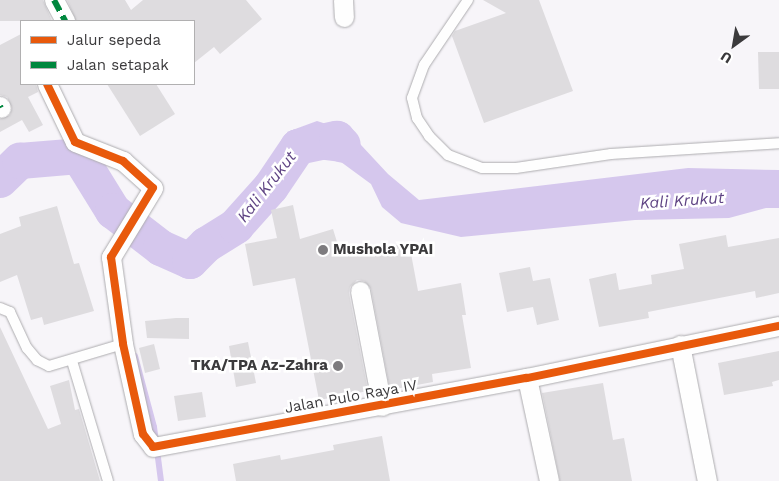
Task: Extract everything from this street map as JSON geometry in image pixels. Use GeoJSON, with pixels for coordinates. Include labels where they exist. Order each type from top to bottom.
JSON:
{"type":"FeatureCollection","features":[{"type":"Feature","properties":{"kind":"street"},"geometry":{"type":"LineString","coordinates":[[54,0],[64,20]]}},
{"type":"Feature","properties":{"kind":"street","name":"Jalan Pulo Raya IV"},"geometry":{"type":"LineString","coordinates":[[47,85],[75,142],[122,161],[153,188],[111,257],[123,344],[143,434],[153,447],[527,378],[680,344],[779,326]]}},
{"type":"Feature","properties":{"kind":"street"},"geometry":{"type":"LineString","coordinates":[[360,291],[382,406]]}},
{"type":"Feature","properties":{"kind":"street"},"geometry":{"type":"LineString","coordinates":[[680,344],[707,481]]}},
{"type":"Feature","properties":{"kind":"street"},"geometry":{"type":"LineString","coordinates":[[527,378],[549,481]]}},
{"type":"Feature","properties":{"kind":"lane"},"geometry":{"type":"LineString","coordinates":[[468,0],[424,65],[412,98],[417,118],[429,136],[448,155],[482,168],[516,168],[611,154],[779,143]]}},
{"type":"Feature","properties":{"kind":"lane"},"geometry":{"type":"LineString","coordinates":[[0,308],[10,312],[27,348],[37,360],[49,366],[72,361],[123,344]]}},
{"type":"Feature","properties":{"kind":"lane"},"geometry":{"type":"LineString","coordinates":[[72,361],[108,481]]}},
{"type":"Feature","properties":{"kind":"water"},"geometry":{"type":"Polygon","coordinates":[[[317,121],[348,131],[388,174],[419,200],[688,168],[779,170],[779,208],[766,208],[729,218],[635,220],[461,237],[401,223],[382,207],[371,184],[341,162],[317,159],[298,147],[287,132],[317,121]]]}},
{"type":"Feature","properties":{"kind":"building"},"geometry":{"type":"Polygon","coordinates":[[[0,0],[43,0],[52,20],[20,20],[0,21],[0,0]]]}},
{"type":"Feature","properties":{"kind":"building"},"geometry":{"type":"Polygon","coordinates":[[[67,0],[125,0],[131,10],[143,0],[246,0],[262,19],[220,54],[214,47],[195,62],[195,20],[76,20],[67,0]]]}},
{"type":"Feature","properties":{"kind":"building"},"geometry":{"type":"Polygon","coordinates":[[[483,0],[539,0],[573,91],[484,123],[452,36],[455,31],[506,13],[483,0]]]}},
{"type":"Feature","properties":{"kind":"building"},"geometry":{"type":"Polygon","coordinates":[[[20,35],[20,85],[36,85],[38,92],[28,97],[43,125],[29,132],[22,120],[0,132],[0,119],[10,115],[12,108],[7,97],[0,95],[0,45],[20,35]]]}},
{"type":"Feature","properties":{"kind":"building"},"geometry":{"type":"Polygon","coordinates":[[[758,52],[779,52],[779,89],[759,89],[758,52]]]}},
{"type":"Feature","properties":{"kind":"building"},"geometry":{"type":"Polygon","coordinates":[[[108,85],[157,85],[175,114],[140,136],[108,85]]]}},
{"type":"Feature","properties":{"kind":"building"},"geometry":{"type":"Polygon","coordinates":[[[293,205],[300,239],[333,229],[341,255],[409,243],[418,291],[461,283],[466,315],[462,315],[471,368],[432,374],[433,382],[390,390],[371,289],[364,281],[357,280],[350,287],[349,293],[368,391],[319,400],[295,278],[253,286],[245,244],[277,238],[271,210],[293,205]]]}},
{"type":"Feature","properties":{"kind":"building"},"geometry":{"type":"Polygon","coordinates":[[[57,206],[74,264],[79,263],[94,311],[44,325],[42,317],[31,320],[17,275],[0,282],[0,234],[21,226],[19,217],[57,206]]]}},
{"type":"Feature","properties":{"kind":"building"},"geometry":{"type":"Polygon","coordinates":[[[726,235],[728,247],[779,238],[779,293],[756,298],[755,291],[648,312],[649,318],[599,327],[589,279],[616,273],[619,290],[652,284],[651,275],[684,269],[679,244],[726,235]]]}},
{"type":"Feature","properties":{"kind":"building"},"geometry":{"type":"Polygon","coordinates":[[[530,267],[533,281],[550,278],[559,320],[537,325],[533,307],[507,312],[499,273],[530,267]]]}},
{"type":"Feature","properties":{"kind":"building"},"geometry":{"type":"Polygon","coordinates":[[[189,318],[189,339],[147,338],[145,321],[189,318]]]}},
{"type":"Feature","properties":{"kind":"building"},"geometry":{"type":"Polygon","coordinates":[[[0,327],[48,429],[61,424],[50,386],[69,380],[75,410],[79,409],[100,481],[0,481],[0,327]]]}},
{"type":"Feature","properties":{"kind":"building"},"geometry":{"type":"Polygon","coordinates":[[[248,342],[256,383],[236,387],[229,346],[248,342]]]}},
{"type":"Feature","properties":{"kind":"building"},"geometry":{"type":"Polygon","coordinates":[[[154,344],[160,369],[145,373],[139,348],[154,344]]]}},
{"type":"Feature","properties":{"kind":"building"},"geometry":{"type":"Polygon","coordinates":[[[779,351],[779,380],[772,382],[773,386],[724,395],[718,363],[779,351]]]}},
{"type":"Feature","properties":{"kind":"building"},"geometry":{"type":"Polygon","coordinates":[[[603,383],[613,440],[624,438],[632,481],[560,481],[542,393],[603,383]]]}},
{"type":"Feature","properties":{"kind":"building"},"geometry":{"type":"Polygon","coordinates":[[[202,392],[206,417],[178,421],[174,396],[202,392]]]}},
{"type":"Feature","properties":{"kind":"building"},"geometry":{"type":"Polygon","coordinates":[[[382,436],[390,481],[236,481],[233,464],[280,455],[281,460],[334,450],[333,445],[382,436]]]}},
{"type":"Feature","properties":{"kind":"waterway","name":"Kali Krukut"},"geometry":{"type":"LineString","coordinates":[[0,180],[20,161],[79,156],[113,211],[161,248],[190,261],[206,245],[236,226],[271,187],[298,147],[337,139],[343,145]]}},
{"type":"Feature","properties":{"kind":"waterway"},"geometry":{"type":"LineString","coordinates":[[135,356],[154,427],[161,481]]}},
{"type":"Feature","properties":{"kind":"marked path"},"geometry":{"type":"LineString","coordinates":[[54,0],[64,20]]}},
{"type":"Feature","properties":{"kind":"cycle path"},"geometry":{"type":"LineString","coordinates":[[47,85],[75,142],[123,161],[153,188],[111,257],[123,344],[143,434],[153,447],[527,378],[779,326]]}},
{"type":"Feature","properties":{"kind":"place","name":"Mushola YPAI"},"geometry":{"type":"Point","coordinates":[323,250]}},
{"type":"Feature","properties":{"kind":"place","name":"TKA/TPA Az-Zahra"},"geometry":{"type":"Point","coordinates":[338,366]}}]}
